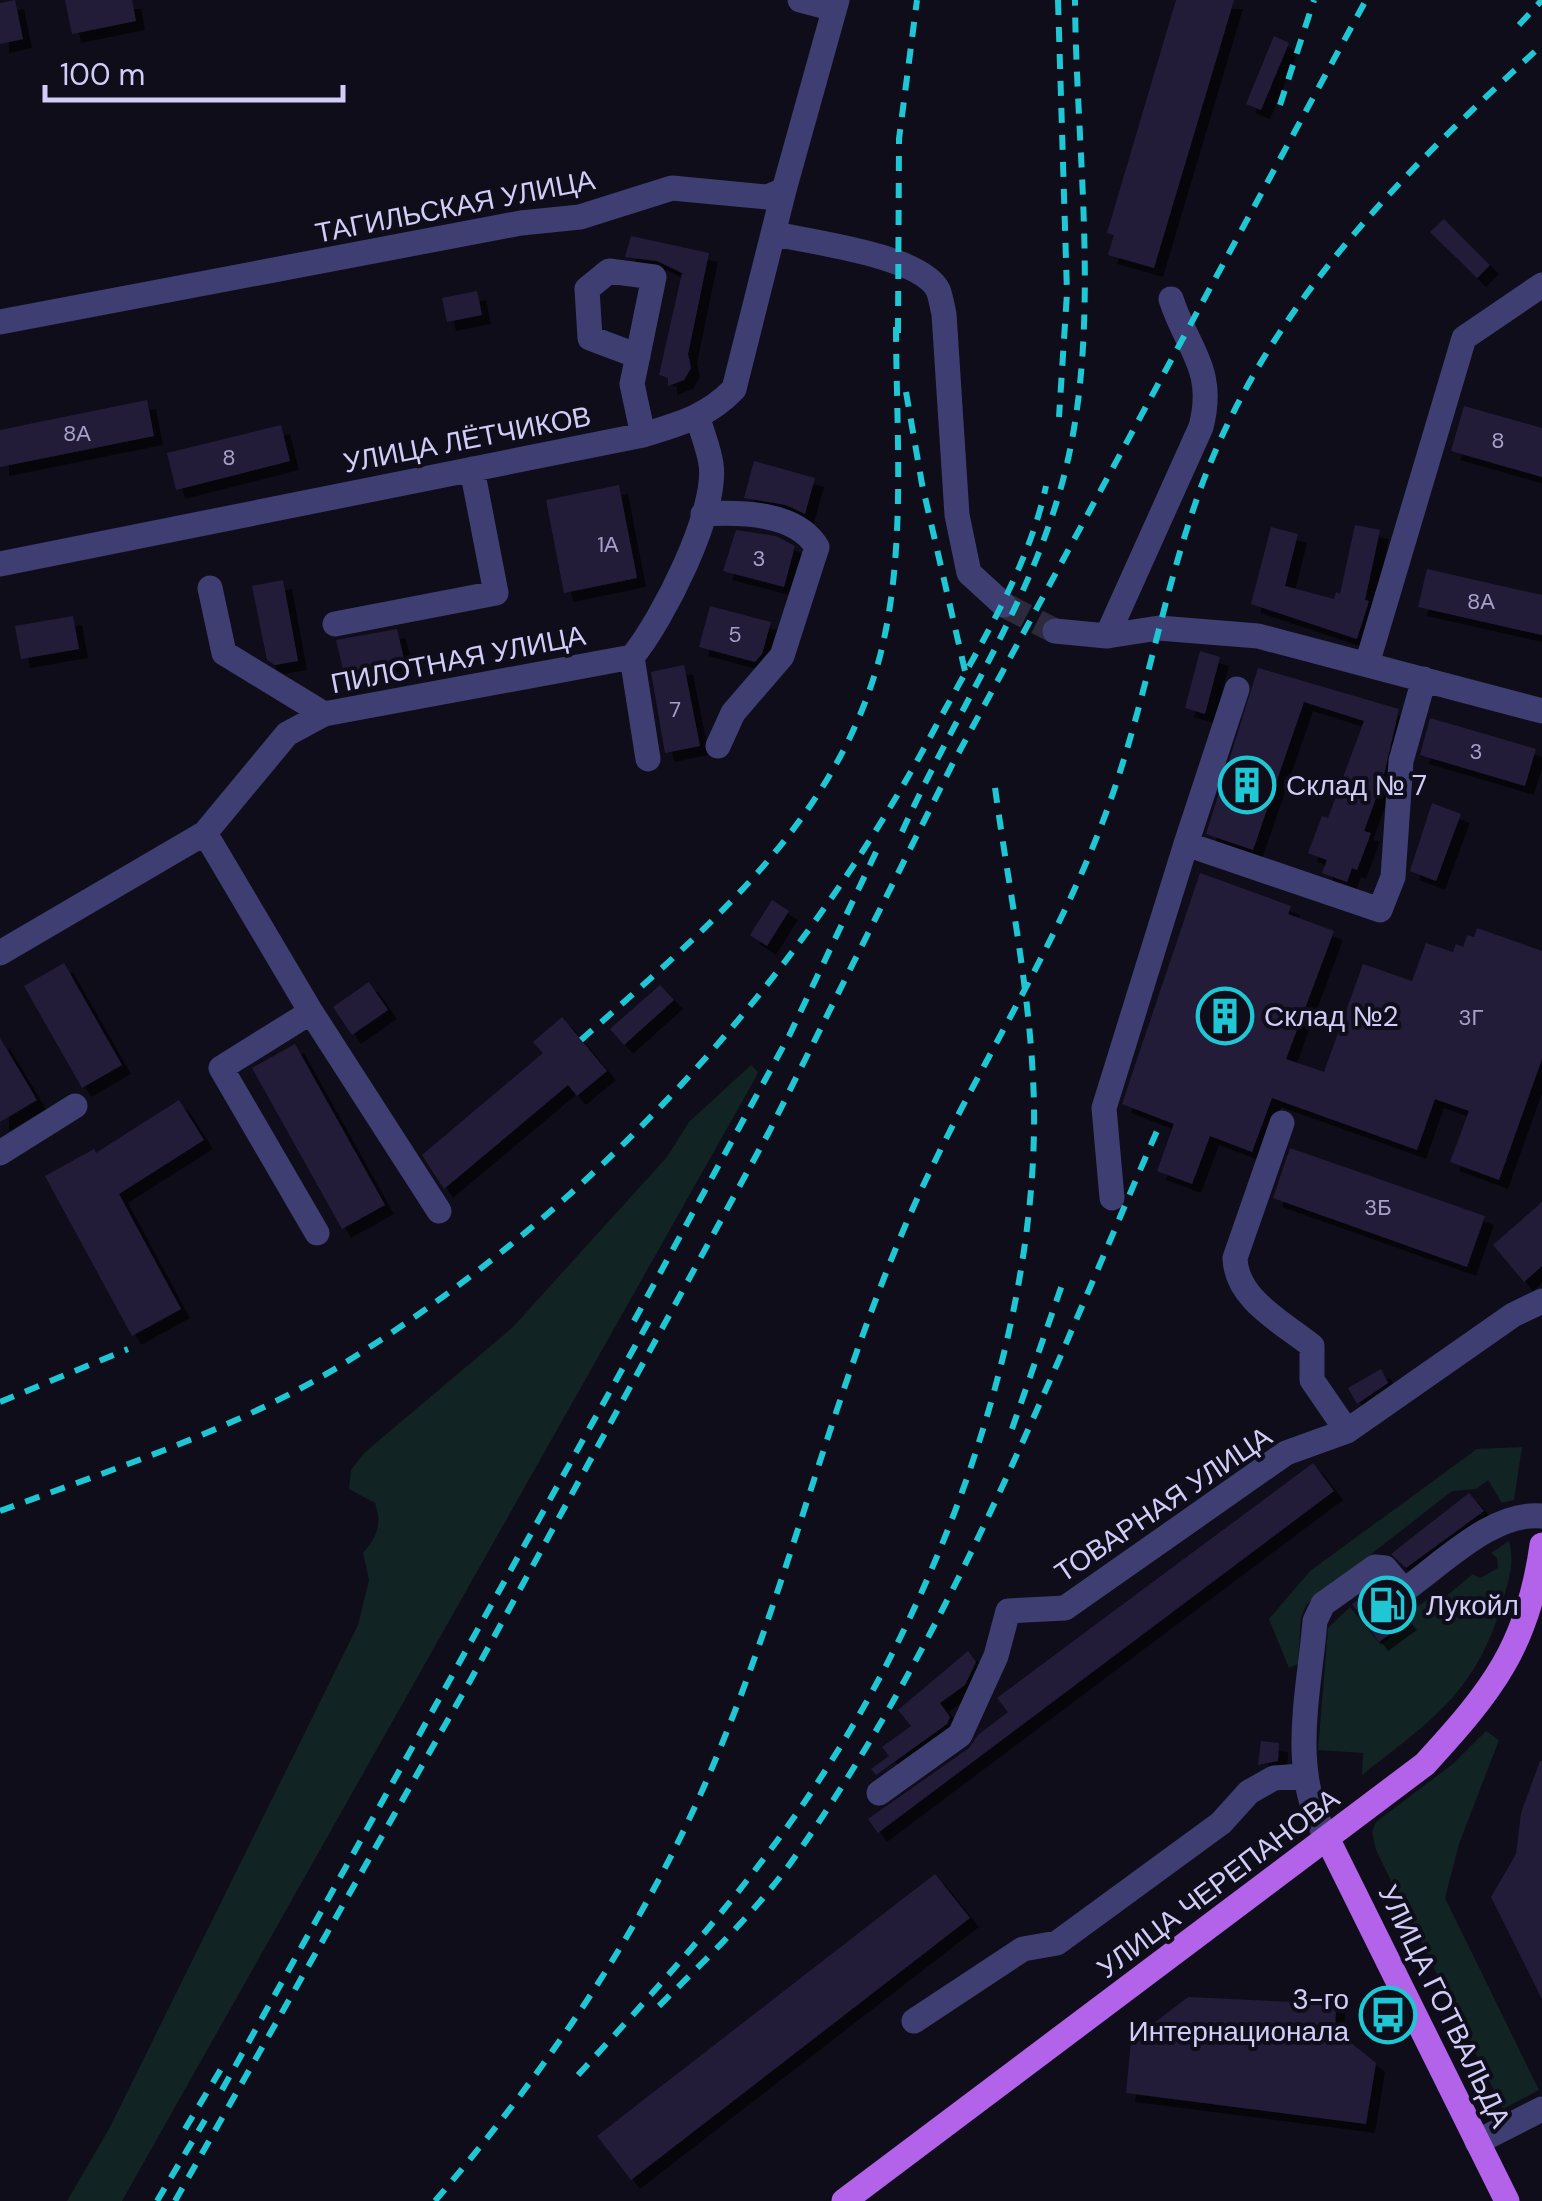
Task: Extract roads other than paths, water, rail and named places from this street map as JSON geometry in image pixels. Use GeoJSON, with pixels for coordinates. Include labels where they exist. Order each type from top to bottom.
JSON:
{"type":"FeatureCollection","features":[{"type":"Feature","properties":{"kind":"main road","name":"УЛИЦА ЧЕРЕПАНОВА"},"geometry":{"type":"LineString","coordinates":[[844,2201],[1425,1764],[1482,1702],[1527,1622],[1542,1545]]}},
{"type":"Feature","properties":{"kind":"main road","name":"УЛИЦА ГОТВАЛЬДА"},"geometry":{"type":"LineString","coordinates":[[1327,1838],[1508,2201]]}},
{"type":"Feature","properties":{"kind":"street"},"geometry":{"type":"LineString","coordinates":[[784,190],[836,4],[800,0]]}},
{"type":"Feature","properties":{"kind":"street","name":"ТАГИЛЬСКАЯ УЛИЦА"},"geometry":{"type":"LineString","coordinates":[[0,322],[521,223],[580,218],[672,188],[767,197],[784,190]]}},
{"type":"Feature","properties":{"kind":"street","name":"УЛИЦА ЛЁТЧИКОВ"},"geometry":{"type":"LineString","coordinates":[[0,564],[643,434],[698,418],[714,410],[734,390],[784,190]]}},
{"type":"Feature","properties":{"kind":"street"},"geometry":{"type":"LineString","coordinates":[[775,234],[896,262],[923,274],[937,288],[944,314],[957,514],[968,573],[1004,605]]}},
{"type":"Feature","properties":{"kind":"street"},"geometry":{"type":"LineString","coordinates":[[1368,664],[1464,338],[1542,285]]}},
{"type":"Feature","properties":{"kind":"street"},"geometry":{"type":"LineString","coordinates":[[1107,636],[1201,427],[1207,404],[1204,369],[1184,336],[1171,300]]}},
{"type":"Feature","properties":{"kind":"street"},"geometry":{"type":"LineString","coordinates":[[638,356],[632,384],[643,434]]}},
{"type":"Feature","properties":{"kind":"street"},"geometry":{"type":"LineString","coordinates":[[648,759],[632,657],[653,631],[704,514],[712,467],[698,418]]}},
{"type":"Feature","properties":{"kind":"street"},"geometry":{"type":"LineString","coordinates":[[335,624],[496,594],[472,469]]}},
{"type":"Feature","properties":{"kind":"street"},"geometry":{"type":"LineString","coordinates":[[704,514],[744,512],[810,535],[817,548],[782,656],[733,712],[718,746]]}},
{"type":"Feature","properties":{"kind":"street"},"geometry":{"type":"LineString","coordinates":[[210,588],[224,653],[324,714]]}},
{"type":"Feature","properties":{"kind":"street"},"geometry":{"type":"LineString","coordinates":[[1055,631],[1107,636],[1159,628],[1258,636],[1542,711]]}},
{"type":"Feature","properties":{"kind":"street","name":"ПИЛОТНАЯ УЛИЦА"},"geometry":{"type":"LineString","coordinates":[[0,953],[205,833],[287,734],[324,714],[632,657]]}},
{"type":"Feature","properties":{"kind":"street"},"geometry":{"type":"LineString","coordinates":[[1186,844],[1380,910],[1394,877],[1401,761],[1424,679]]}},
{"type":"Feature","properties":{"kind":"street"},"geometry":{"type":"LineString","coordinates":[[1112,1198],[1104,1108],[1237,689]]}},
{"type":"Feature","properties":{"kind":"street"},"geometry":{"type":"LineString","coordinates":[[205,833],[311,1012],[439,1211]]}},
{"type":"Feature","properties":{"kind":"street"},"geometry":{"type":"LineString","coordinates":[[311,1012],[222,1068],[318,1232]]}},
{"type":"Feature","properties":{"kind":"street"},"geometry":{"type":"LineString","coordinates":[[0,1153],[75,1106]]}},
{"type":"Feature","properties":{"kind":"street"},"geometry":{"type":"LineString","coordinates":[[1282,1123],[1235,1258],[1235,1275],[1242,1290],[1312,1346],[1312,1380],[1347,1431]]}},
{"type":"Feature","properties":{"kind":"street","name":"ТОВАРНАЯ УЛИЦА"},"geometry":{"type":"LineString","coordinates":[[879,1793],[960,1735],[996,1656],[1008,1611],[1065,1608],[1286,1454],[1347,1431],[1513,1314],[1542,1301]]}},
{"type":"Feature","properties":{"kind":"street"},"geometry":{"type":"LineString","coordinates":[[1327,1838],[1310,1810],[1302,1776],[1316,1621],[1323,1604],[1375,1568],[1385,1568],[1400,1586],[1410,1586],[1488,1530],[1524,1514],[1542,1516]]}},
{"type":"Feature","properties":{"kind":"street"},"geometry":{"type":"LineString","coordinates":[[914,2022],[1023,1949],[1057,1943],[1222,1822],[1249,1792],[1274,1778],[1302,1776]]}},
{"type":"Feature","properties":{"kind":"street"},"geometry":{"type":"LineString","coordinates":[[1477,2142],[1542,2109]]}},
{"type":"Feature","properties":{"kind":"tunnel"},"geometry":{"type":"LineString","coordinates":[[1004,605],[1055,631]]}},
{"type":"Feature","properties":{"kind":"railway"},"geometry":{"type":"LineString","coordinates":[[898,333],[899,139],[917,0]]}},
{"type":"Feature","properties":{"kind":"railway"},"geometry":{"type":"LineString","coordinates":[[1058,0],[1067,293],[1059,417]]}},
{"type":"Feature","properties":{"kind":"railway"},"geometry":{"type":"LineString","coordinates":[[902,832],[1024,589],[1056,504],[1071,444],[1080,382],[1085,254],[1075,0]]}},
{"type":"Feature","properties":{"kind":"railway"},"geometry":{"type":"LineString","coordinates":[[1280,105],[1314,0]]}},
{"type":"Feature","properties":{"kind":"railway"},"geometry":{"type":"LineString","coordinates":[[175,2201],[470,1681],[769,1132],[952,765],[1366,0]]}},
{"type":"Feature","properties":{"kind":"railway"},"geometry":{"type":"LineString","coordinates":[[1519,25],[1542,0]]}},
{"type":"Feature","properties":{"kind":"railway"},"geometry":{"type":"LineString","coordinates":[[435,2201],[511,2108],[581,2010],[644,1907],[698,1800],[753,1663],[846,1382],[898,1243],[947,1136],[1056,928],[1103,821],[1130,739],[1186,531],[1228,424],[1262,361],[1343,247],[1439,143],[1542,45]]}},
{"type":"Feature","properties":{"kind":"railway"},"geometry":{"type":"LineString","coordinates":[[581,1040],[673,958],[760,870],[832,771],[860,716],[880,656],[894,574],[898,490],[896,323]]}},
{"type":"Feature","properties":{"kind":"railway"},"geometry":{"type":"LineString","coordinates":[[906,392],[922,484],[965,671]]}},
{"type":"Feature","properties":{"kind":"railway"},"geometry":{"type":"LineString","coordinates":[[0,1511],[218,1428],[343,1364],[434,1303],[521,1236],[604,1163],[681,1085],[753,1002],[820,915],[880,823],[999,611],[1027,549],[1046,486]]}},
{"type":"Feature","properties":{"kind":"railway"},"geometry":{"type":"LineString","coordinates":[[578,2075],[739,1890],[825,1771],[906,1626],[971,1465],[997,1382],[1016,1298],[1029,1214],[1034,1132],[1031,1044],[994,780]]}},
{"type":"Feature","properties":{"kind":"railway"},"geometry":{"type":"LineString","coordinates":[[634,1321],[790,1034],[877,850]]}},
{"type":"Feature","properties":{"kind":"railway"},"geometry":{"type":"LineString","coordinates":[[659,2006],[777,1881],[849,1775],[901,1687],[995,1503],[1160,1124]]}},
{"type":"Feature","properties":{"kind":"railway"},"geometry":{"type":"LineString","coordinates":[[1012,1429],[1064,1279]]}},
{"type":"Feature","properties":{"kind":"railway"},"geometry":{"type":"LineString","coordinates":[[222,2090],[654,1312]]}},
{"type":"Feature","properties":{"kind":"railway"},"geometry":{"type":"LineString","coordinates":[[0,1402],[128,1349]]}},
{"type":"Feature","properties":{"kind":"railway"},"geometry":{"type":"LineString","coordinates":[[185,2129],[221,2069]]}},
{"type":"Feature","properties":{"kind":"railway"},"geometry":{"type":"LineString","coordinates":[[157,2201],[205,2120]]}},
{"type":"Feature","properties":{"kind":"place","name":"Склад № 7"},"geometry":{"type":"Point","coordinates":[1247,785]}},
{"type":"Feature","properties":{"kind":"place","name":"Склад №2"},"geometry":{"type":"Point","coordinates":[1225,1016]}},
{"type":"Feature","properties":{"kind":"place","name":"Лукойл"},"geometry":{"type":"Point","coordinates":[1387,1605]}},
{"type":"Feature","properties":{"kind":"place","name":"3-го Интернационала"},"geometry":{"type":"Point","coordinates":[1388,2015]}}]}
